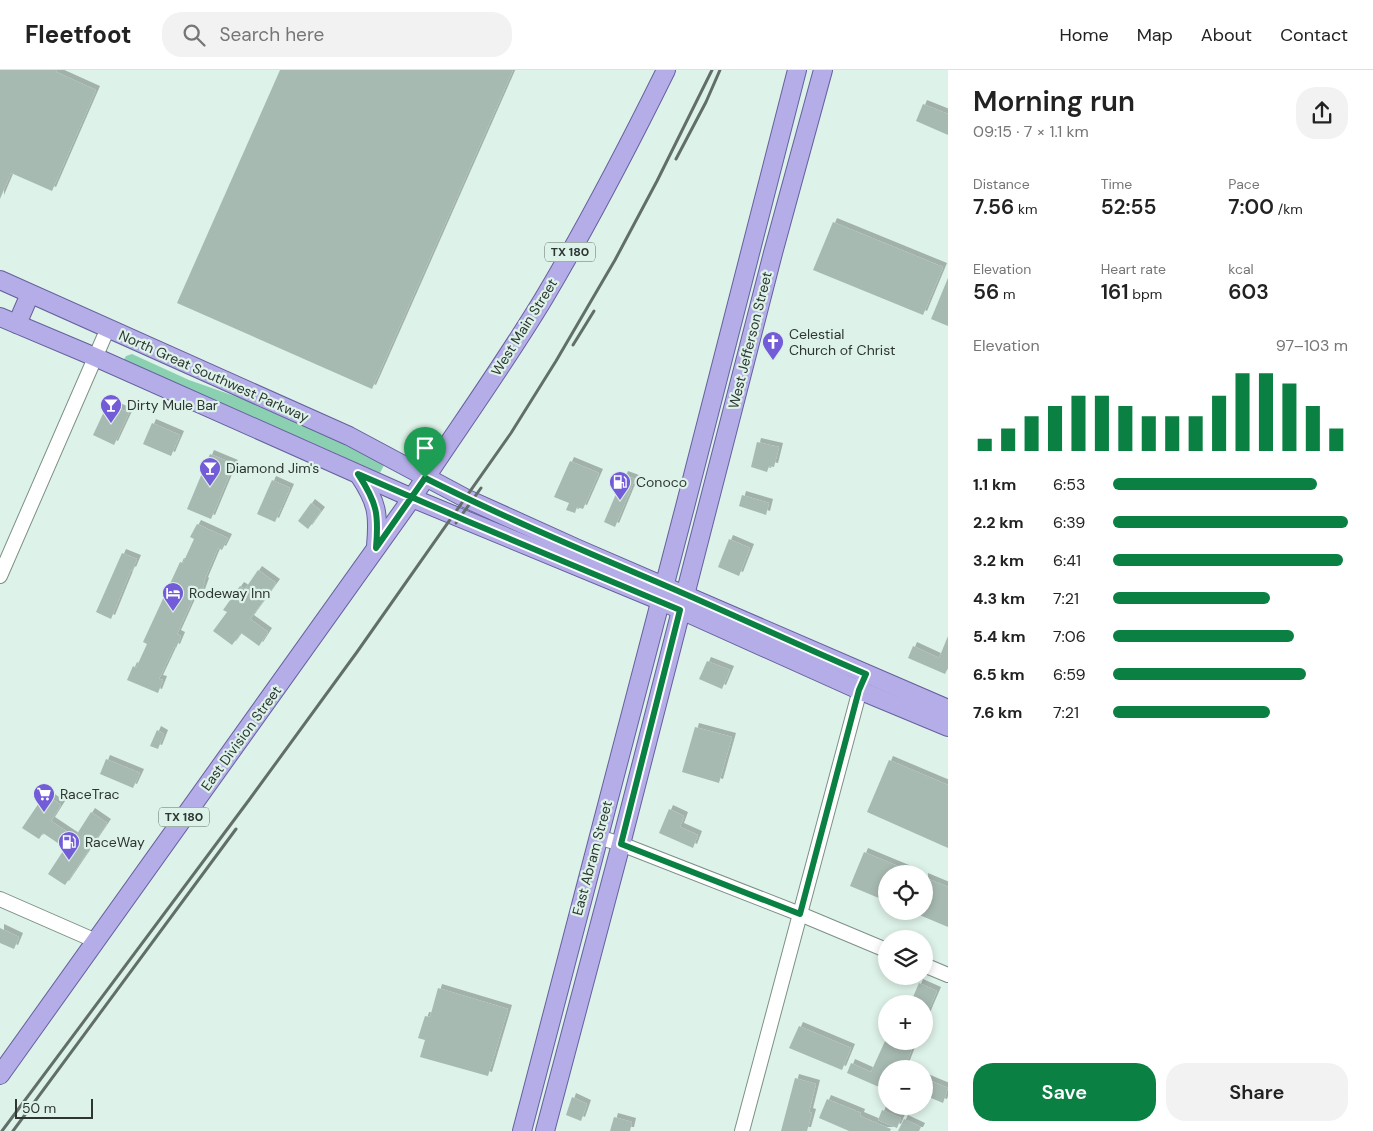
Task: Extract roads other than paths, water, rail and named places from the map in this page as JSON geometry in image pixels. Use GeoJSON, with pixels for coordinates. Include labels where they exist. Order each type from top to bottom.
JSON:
{"type":"FeatureCollection","features":[{"type":"Feature","properties":{"kind":"main road","name":"West Main Street"},"geometry":{"type":"LineString","coordinates":[[412,498],[476,404],[544,298],[612,179],[666,70]]}},
{"type":"Feature","properties":{"kind":"main road","name":"West Jefferson Street"},"geometry":{"type":"LineString","coordinates":[[663,594],[797,70]]}},
{"type":"Feature","properties":{"kind":"main road","name":"West Jefferson Street"},"geometry":{"type":"LineString","coordinates":[[682,602],[758,307],[823,70]]}},
{"type":"Feature","properties":{"kind":"main road"},"geometry":{"type":"LineString","coordinates":[[790,100],[814,106]]}},
{"type":"Feature","properties":{"kind":"main road","name":"North Great Southwest Parkway"},"geometry":{"type":"LineString","coordinates":[[0,280],[348,436],[425,478],[578,549],[663,594]]}},
{"type":"Feature","properties":{"kind":"main road"},"geometry":{"type":"LineString","coordinates":[[17,324],[30,294]]}},
{"type":"Feature","properties":{"kind":"main road"},"geometry":{"type":"LineString","coordinates":[[737,302],[758,307]]}},
{"type":"Feature","properties":{"kind":"main road"},"geometry":{"type":"LineString","coordinates":[[0,317],[95,357],[412,498],[682,602],[862,682],[948,727]]}},
{"type":"Feature","properties":{"kind":"main road"},"geometry":{"type":"LineString","coordinates":[[698,453],[719,460]]}},
{"type":"Feature","properties":{"kind":"main road"},"geometry":{"type":"LineString","coordinates":[[358,474],[371,494],[376,509],[378,526],[376,548]]}},
{"type":"Feature","properties":{"kind":"main road","name":"East Division Street"},"geometry":{"type":"LineString","coordinates":[[0,1075],[412,498]]}},
{"type":"Feature","properties":{"kind":"main road","name":"East Abram Street"},"geometry":{"type":"LineString","coordinates":[[522,1131],[663,594]]}},
{"type":"Feature","properties":{"kind":"main road","name":"East Abram Street"},"geometry":{"type":"LineString","coordinates":[[546,1126],[621,844],[682,602]]}},
{"type":"Feature","properties":{"kind":"main road"},"geometry":{"type":"LineString","coordinates":[[862,682],[948,709]]}},
{"type":"Feature","properties":{"kind":"main road"},"geometry":{"type":"LineString","coordinates":[[546,1036],[543,1061],[533,1107],[534,1113],[546,1126]]}},
{"type":"Feature","properties":{"kind":"street"},"geometry":{"type":"LineString","coordinates":[[0,576],[108,328]]}},
{"type":"Feature","properties":{"kind":"street"},"geometry":{"type":"LineString","coordinates":[[742,1131],[862,682]]}},
{"type":"Feature","properties":{"kind":"street"},"geometry":{"type":"LineString","coordinates":[[598,837],[621,844],[800,914],[878,947]]}},
{"type":"Feature","properties":{"kind":"street"},"geometry":{"type":"LineString","coordinates":[[0,899],[96,941]]}},
{"type":"Feature","properties":{"kind":"street"},"geometry":{"type":"LineString","coordinates":[[933,969],[948,975]]}},
{"type":"Feature","properties":{"kind":"railway"},"geometry":{"type":"LineString","coordinates":[[2,1131],[357,652],[511,433],[615,260],[712,70]]}},
{"type":"Feature","properties":{"kind":"railway"},"geometry":{"type":"LineString","coordinates":[[676,159],[706,102],[720,70]]}},
{"type":"Feature","properties":{"kind":"railway"},"geometry":{"type":"LineString","coordinates":[[573,345],[594,311]]}},
{"type":"Feature","properties":{"kind":"railway"},"geometry":{"type":"LineString","coordinates":[[456,523],[481,488]]}},
{"type":"Feature","properties":{"kind":"railway"},"geometry":{"type":"LineString","coordinates":[[13,1131],[236,829]]}},
{"type":"Feature","properties":{"kind":"place","name":"Celestial Church of Christ"},"geometry":{"type":"Point","coordinates":[773,361]}},
{"type":"Feature","properties":{"kind":"place","name":"Dirty Mule Bar"},"geometry":{"type":"Point","coordinates":[111,424]}},
{"type":"Feature","properties":{"kind":"place","name":"Diamond Jim's"},"geometry":{"type":"Point","coordinates":[210,487]}},
{"type":"Feature","properties":{"kind":"place","name":"Conoco"},"geometry":{"type":"Point","coordinates":[620,501]}},
{"type":"Feature","properties":{"kind":"place","name":"Rodeway Inn"},"geometry":{"type":"Point","coordinates":[173,612]}},
{"type":"Feature","properties":{"kind":"place","name":"RaceTrac"},"geometry":{"type":"Point","coordinates":[44,813]}},
{"type":"Feature","properties":{"kind":"place","name":"RaceWay"},"geometry":{"type":"Point","coordinates":[69,861]}}]}
